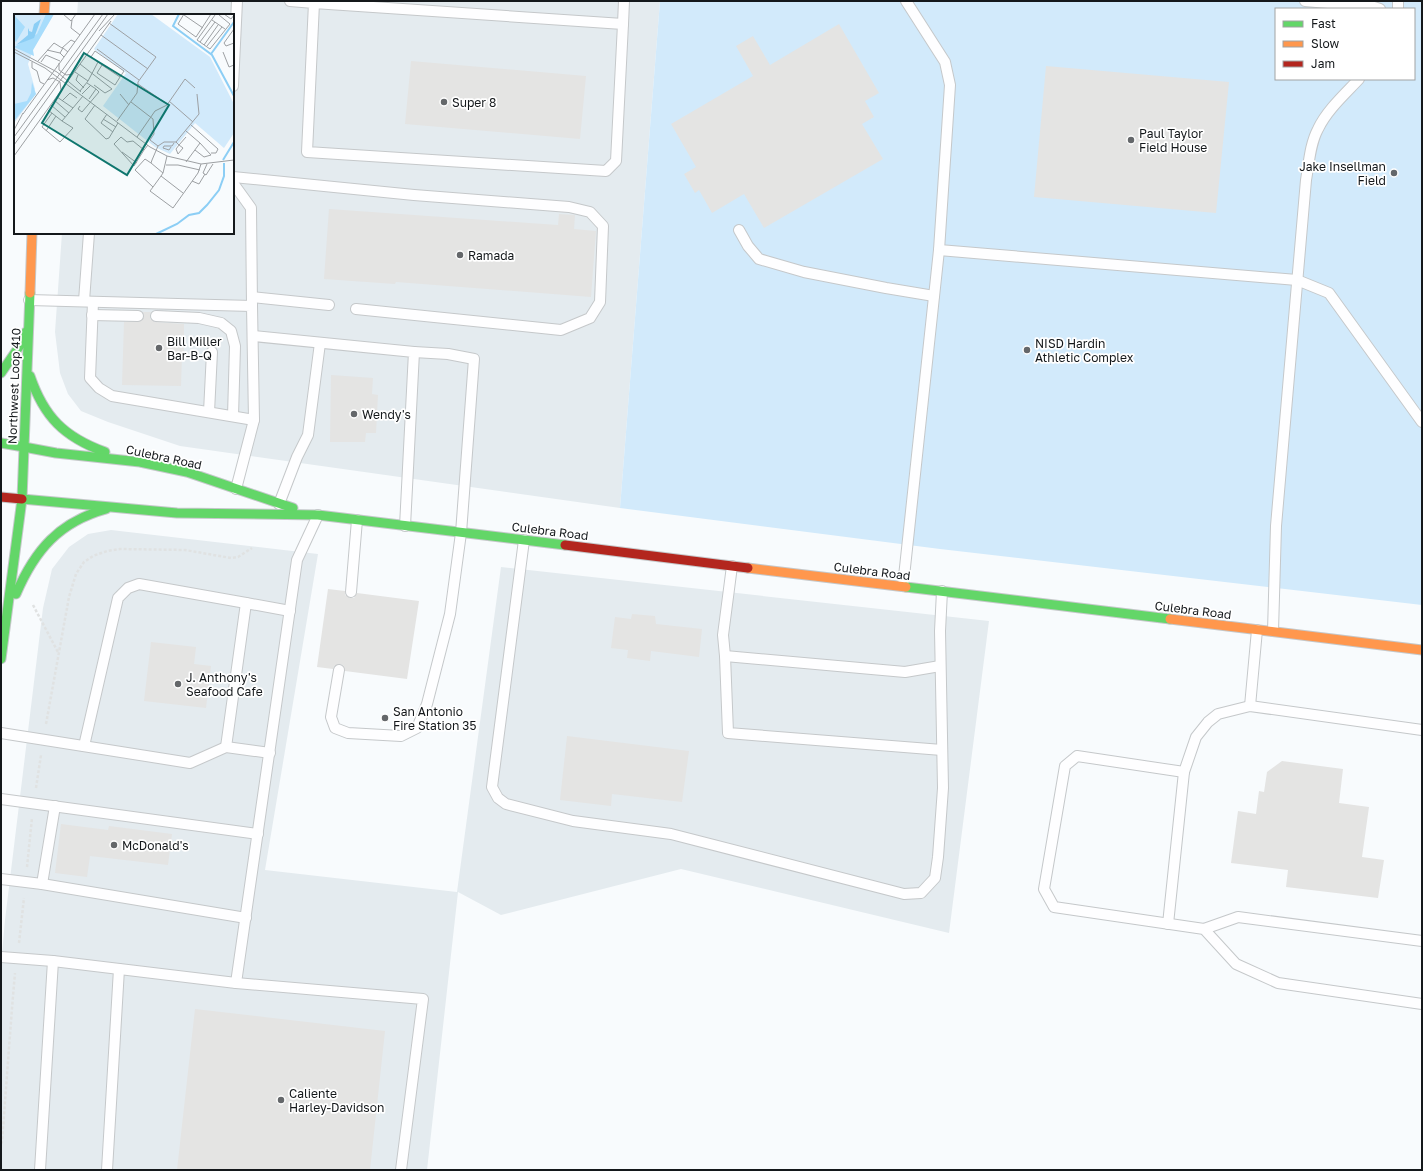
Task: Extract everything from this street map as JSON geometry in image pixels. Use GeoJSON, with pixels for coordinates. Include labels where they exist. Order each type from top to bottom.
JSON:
{"type":"FeatureCollection","features":[{"type":"Feature","properties":{"kind":"main road"},"geometry":{"type":"LineString","coordinates":[[44,14],[45,1]]}},
{"type":"Feature","properties":{"kind":"main road","name":"Northwest Loop 410"},"geometry":{"type":"LineString","coordinates":[[1,659],[22,499],[28,359],[27,329],[32,234]]}},
{"type":"Feature","properties":{"kind":"main road"},"geometry":{"type":"LineString","coordinates":[[1,373],[24,341],[27,329]]}},
{"type":"Feature","properties":{"kind":"main road"},"geometry":{"type":"LineString","coordinates":[[28,359],[29,371],[35,391],[47,414],[60,429],[84,444],[140,462]]}},
{"type":"Feature","properties":{"kind":"main road","name":"Culebra Road"},"geometry":{"type":"LineString","coordinates":[[1,443],[56,453],[140,462],[187,472],[279,504],[318,515]]}},
{"type":"Feature","properties":{"kind":"main road","name":"Culebra Road"},"geometry":{"type":"LineString","coordinates":[[1,497],[177,513],[318,515],[1422,650]]}},
{"type":"Feature","properties":{"kind":"main road"},"geometry":{"type":"LineString","coordinates":[[4,634],[17,592],[30,567],[43,548],[59,532],[76,519],[95,511],[116,507]]}},
{"type":"Feature","properties":{"kind":"main road"},"geometry":{"type":"LineString","coordinates":[[1,624],[4,634]]}},
{"type":"Feature","properties":{"kind":"lane"},"geometry":{"type":"LineString","coordinates":[[234,65],[237,1]]}},
{"type":"Feature","properties":{"kind":"lane"},"geometry":{"type":"LineString","coordinates":[[290,1],[623,24]]}},
{"type":"Feature","properties":{"kind":"lane"},"geometry":{"type":"LineString","coordinates":[[314,3],[307,152],[606,171],[616,161],[624,1]]}},
{"type":"Feature","properties":{"kind":"lane"},"geometry":{"type":"LineString","coordinates":[[903,586],[939,250],[950,85],[946,62],[906,1]]}},
{"type":"Feature","properties":{"kind":"lane"},"geometry":{"type":"LineString","coordinates":[[1305,1],[1377,8]]}},
{"type":"Feature","properties":{"kind":"lane"},"geometry":{"type":"LineString","coordinates":[[1273,631],[1276,526],[1306,180],[1311,151],[1318,129],[1331,109],[1358,80]]}},
{"type":"Feature","properties":{"kind":"lane"},"geometry":{"type":"LineString","coordinates":[[234,177],[414,195],[569,207],[590,212],[603,226],[600,302],[590,318],[561,330],[356,309]]}},
{"type":"Feature","properties":{"kind":"lane"},"geometry":{"type":"LineString","coordinates":[[234,184],[251,208],[254,420],[236,489]]}},
{"type":"Feature","properties":{"kind":"lane"},"geometry":{"type":"LineString","coordinates":[[739,230],[748,246],[759,259],[804,272],[934,296]]}},
{"type":"Feature","properties":{"kind":"lane"},"geometry":{"type":"LineString","coordinates":[[89,234],[89,301],[92,315],[90,378],[99,388],[112,396],[254,420]]}},
{"type":"Feature","properties":{"kind":"lane"},"geometry":{"type":"LineString","coordinates":[[939,250],[1297,280],[1329,293],[1422,422]]}},
{"type":"Feature","properties":{"kind":"lane"},"geometry":{"type":"LineString","coordinates":[[29,300],[252,301],[329,305]]}},
{"type":"Feature","properties":{"kind":"lane"},"geometry":{"type":"LineString","coordinates":[[92,315],[138,316]]}},
{"type":"Feature","properties":{"kind":"lane"},"geometry":{"type":"LineString","coordinates":[[156,316],[199,318],[221,322],[230,331],[235,346],[233,416]]}},
{"type":"Feature","properties":{"kind":"lane"},"geometry":{"type":"LineString","coordinates":[[253,336],[448,354],[474,358],[461,533],[450,614],[427,704],[417,728],[401,736],[348,733],[335,728],[331,717],[339,670]]}},
{"type":"Feature","properties":{"kind":"lane"},"geometry":{"type":"LineString","coordinates":[[279,504],[297,457],[308,435],[320,343]]}},
{"type":"Feature","properties":{"kind":"lane"},"geometry":{"type":"LineString","coordinates":[[209,412],[212,352]]}},
{"type":"Feature","properties":{"kind":"lane"},"geometry":{"type":"LineString","coordinates":[[404,526],[414,352]]}},
{"type":"Feature","properties":{"kind":"lane"},"geometry":{"type":"LineString","coordinates":[[236,983],[297,560],[318,515]]}},
{"type":"Feature","properties":{"kind":"lane"},"geometry":{"type":"LineString","coordinates":[[351,592],[358,520]]}},
{"type":"Feature","properties":{"kind":"lane"},"geometry":{"type":"LineString","coordinates":[[524,540],[492,787],[498,798],[506,804],[573,821],[671,834],[904,894],[921,893],[935,878],[938,857],[943,788],[940,666],[942,591]]}},
{"type":"Feature","properties":{"kind":"lane"},"geometry":{"type":"LineString","coordinates":[[732,566],[723,635],[728,733],[942,750]]}},
{"type":"Feature","properties":{"kind":"lane"},"geometry":{"type":"LineString","coordinates":[[84,746],[118,598],[128,588],[139,584],[290,610]]}},
{"type":"Feature","properties":{"kind":"lane"},"geometry":{"type":"LineString","coordinates":[[226,747],[246,603]]}},
{"type":"Feature","properties":{"kind":"lane"},"geometry":{"type":"LineString","coordinates":[[1250,706],[1257,630]]}},
{"type":"Feature","properties":{"kind":"lane"},"geometry":{"type":"LineString","coordinates":[[725,656],[905,672],[940,666]]}},
{"type":"Feature","properties":{"kind":"lane"},"geometry":{"type":"LineString","coordinates":[[1168,924],[1184,772],[1196,737],[1208,722],[1218,714],[1250,706],[1422,730]]}},
{"type":"Feature","properties":{"kind":"lane"},"geometry":{"type":"LineString","coordinates":[[1,733],[190,763],[226,747],[270,753]]}},
{"type":"Feature","properties":{"kind":"lane"},"geometry":{"type":"LineString","coordinates":[[1184,772],[1077,756],[1065,766],[1044,889],[1054,907],[1204,929],[1238,917],[1422,941]]}},
{"type":"Feature","properties":{"kind":"lane"},"geometry":{"type":"LineString","coordinates":[[1,799],[258,834]]}},
{"type":"Feature","properties":{"kind":"lane"},"geometry":{"type":"LineString","coordinates":[[42,884],[55,806]]}},
{"type":"Feature","properties":{"kind":"lane"},"geometry":{"type":"LineString","coordinates":[[1,879],[42,884],[246,918]]}},
{"type":"Feature","properties":{"kind":"lane"},"geometry":{"type":"LineString","coordinates":[[1204,929],[1236,964],[1278,983],[1422,1004]]}},
{"type":"Feature","properties":{"kind":"lane"},"geometry":{"type":"LineString","coordinates":[[1,957],[53,961],[236,983],[423,999],[401,1170]]}},
{"type":"Feature","properties":{"kind":"lane"},"geometry":{"type":"LineString","coordinates":[[40,1170],[53,961]]}},
{"type":"Feature","properties":{"kind":"lane"},"geometry":{"type":"LineString","coordinates":[[108,1170],[119,969]]}},
{"type":"Feature","properties":{"kind":"path"},"geometry":{"type":"LineString","coordinates":[[1,1144],[12,1008],[34,804],[52,683],[59,654],[69,597],[76,574],[84,562],[93,556],[107,551],[120,549],[185,550],[230,558],[238,557],[252,548]]}},
{"type":"Feature","properties":{"kind":"path"},"geometry":{"type":"LineString","coordinates":[[33,604],[59,654]]}},
{"type":"Feature","properties":{"kind":"shaded area"},"geometry":{"type":"Polygon","coordinates":[[[78,1],[660,1],[620,508],[180,446],[108,422],[81,411],[68,394],[60,373],[55,332],[62,234],[234,234],[234,14],[77,14],[78,1]]]}},
{"type":"Feature","properties":{"kind":"shaded area","name":"NISD Hardin Athletic Complex"},"geometry":{"type":"Polygon","coordinates":[[[660,1],[1422,1],[1422,605],[940,549],[620,508],[660,1]]]}},
{"type":"Feature","properties":{"kind":"shaded area"},"geometry":{"type":"Polygon","coordinates":[[[111,530],[318,554],[265,870],[457,892],[501,567],[989,621],[949,933],[681,869],[501,915],[458,892],[427,1170],[1,1170],[1,965],[5,920],[43,608],[52,569],[69,547],[88,534],[111,530]]]}},
{"type":"Feature","properties":{"kind":"building"},"geometry":{"type":"Polygon","coordinates":[[[839,24],[879,93],[865,101],[874,117],[862,124],[883,159],[764,228],[744,194],[712,213],[699,190],[695,193],[684,174],[696,167],[671,124],[753,76],[736,46],[753,36],[770,65],[839,24]]]}},
{"type":"Feature","properties":{"kind":"building"},"geometry":{"type":"Polygon","coordinates":[[[411,61],[586,76],[580,139],[405,124],[411,61]]]}},
{"type":"Feature","properties":{"kind":"building","name":"Paul Taylor Field House"},"geometry":{"type":"Polygon","coordinates":[[[1046,66],[1229,82],[1216,213],[1034,197],[1046,66]]]}},
{"type":"Feature","properties":{"kind":"building","name":"Ramada"},"geometry":{"type":"Polygon","coordinates":[[[329,209],[558,225],[559,214],[575,215],[574,229],[596,231],[591,297],[396,282],[395,284],[324,279],[329,209]]]}},
{"type":"Feature","properties":{"kind":"building","name":"Bill Miller Bar-B-Q"},"geometry":{"type":"Polygon","coordinates":[[[143,312],[151,312],[150,319],[155,322],[184,324],[184,355],[182,355],[181,386],[122,385],[124,322],[141,321],[144,317],[143,312]]]}},
{"type":"Feature","properties":{"kind":"building","name":"Wendy's"},"geometry":{"type":"Polygon","coordinates":[[[331,375],[373,378],[372,394],[378,395],[376,433],[366,433],[365,442],[330,442],[331,375]]]}},
{"type":"Feature","properties":{"kind":"building"},"geometry":{"type":"Polygon","coordinates":[[[328,589],[345,591],[345,595],[350,598],[354,598],[357,593],[419,601],[407,679],[345,671],[343,665],[340,664],[334,666],[333,669],[317,667],[328,589]]]}},
{"type":"Feature","properties":{"kind":"building"},"geometry":{"type":"Polygon","coordinates":[[[632,614],[655,616],[656,624],[702,629],[699,657],[651,651],[650,661],[627,658],[628,650],[611,648],[615,617],[631,619],[632,614]]]}},
{"type":"Feature","properties":{"kind":"building","name":"J. Anthony's Seafood Cafe"},"geometry":{"type":"Polygon","coordinates":[[[151,642],[196,647],[194,664],[211,666],[206,708],[144,701],[151,642]]]}},
{"type":"Feature","properties":{"kind":"building"},"geometry":{"type":"Polygon","coordinates":[[[567,736],[689,751],[682,802],[612,794],[611,806],[560,800],[567,736]]]}},
{"type":"Feature","properties":{"kind":"building"},"geometry":{"type":"Polygon","coordinates":[[[1282,761],[1343,769],[1339,803],[1369,807],[1362,857],[1384,860],[1378,898],[1286,887],[1288,870],[1231,863],[1238,811],[1256,814],[1259,791],[1264,792],[1267,772],[1282,761]]]}},
{"type":"Feature","properties":{"kind":"building","name":"McDonald's"},"geometry":{"type":"Polygon","coordinates":[[[61,824],[108,830],[109,826],[172,834],[168,865],[90,856],[87,877],[55,873],[61,824]]]}},
{"type":"Feature","properties":{"kind":"building","name":"Caliente Harley-Davidson"},"geometry":{"type":"Polygon","coordinates":[[[195,1009],[385,1031],[370,1170],[177,1170],[195,1009]]]}},
{"type":"Feature","properties":{"kind":"traffic: fast"},"geometry":{"type":"LineString","coordinates":[[1,659],[22,499],[30,293]]}},
{"type":"Feature","properties":{"kind":"traffic: fast"},"geometry":{"type":"LineString","coordinates":[[1,373],[23,341],[26,332]]}},
{"type":"Feature","properties":{"kind":"traffic: fast"},"geometry":{"type":"LineString","coordinates":[[30,376],[42,403],[57,424],[78,440],[105,452]]}},
{"type":"Feature","properties":{"kind":"traffic: fast"},"geometry":{"type":"LineString","coordinates":[[1,443],[24,447]]}},
{"type":"Feature","properties":{"kind":"traffic: fast"},"geometry":{"type":"LineString","coordinates":[[24,447],[56,453],[140,462],[187,472],[293,508]]}},
{"type":"Feature","properties":{"kind":"traffic: fast"},"geometry":{"type":"LineString","coordinates":[[22,499],[177,513],[318,515],[565,545]]}},
{"type":"Feature","properties":{"kind":"traffic: fast"},"geometry":{"type":"LineString","coordinates":[[16,594],[31,564],[50,540],[75,522],[106,509]]}},
{"type":"Feature","properties":{"kind":"traffic: fast"},"geometry":{"type":"LineString","coordinates":[[906,587],[1170,619]]}},
{"type":"Feature","properties":{"kind":"traffic: slow"},"geometry":{"type":"LineString","coordinates":[[44,14],[45,1]]}},
{"type":"Feature","properties":{"kind":"traffic: slow"},"geometry":{"type":"LineString","coordinates":[[30,293],[32,234]]}},
{"type":"Feature","properties":{"kind":"traffic: slow"},"geometry":{"type":"LineString","coordinates":[[748,568],[906,587]]}},
{"type":"Feature","properties":{"kind":"traffic: slow"},"geometry":{"type":"LineString","coordinates":[[1170,619],[1422,650]]}},
{"type":"Feature","properties":{"kind":"traffic: jam"},"geometry":{"type":"LineString","coordinates":[[1,497],[22,499]]}},
{"type":"Feature","properties":{"kind":"traffic: jam"},"geometry":{"type":"LineString","coordinates":[[565,545],[748,568]]}},
{"type":"Feature","properties":{"kind":"place","name":"Super 8"},"geometry":{"type":"Point","coordinates":[444,102]}},
{"type":"Feature","properties":{"kind":"place","name":"Paul Taylor Field House"},"geometry":{"type":"Point","coordinates":[1131,140]}},
{"type":"Feature","properties":{"kind":"place","name":"Jake Insellman Field"},"geometry":{"type":"Point","coordinates":[1394,173]}},
{"type":"Feature","properties":{"kind":"place","name":"Ramada"},"geometry":{"type":"Point","coordinates":[460,255]}},
{"type":"Feature","properties":{"kind":"place","name":"Bill Miller Bar-B-Q"},"geometry":{"type":"Point","coordinates":[159,348]}},
{"type":"Feature","properties":{"kind":"place","name":"NISD Hardin Athletic Complex"},"geometry":{"type":"Point","coordinates":[1027,350]}},
{"type":"Feature","properties":{"kind":"place","name":"Wendy's"},"geometry":{"type":"Point","coordinates":[354,414]}},
{"type":"Feature","properties":{"kind":"place","name":"J. Anthony's Seafood Cafe"},"geometry":{"type":"Point","coordinates":[178,684]}},
{"type":"Feature","properties":{"kind":"place","name":"San Antonio Fire Station 35"},"geometry":{"type":"Point","coordinates":[385,718]}},
{"type":"Feature","properties":{"kind":"place","name":"McDonald's"},"geometry":{"type":"Point","coordinates":[114,845]}},
{"type":"Feature","properties":{"kind":"place","name":"Caliente Harley-Davidson"},"geometry":{"type":"Point","coordinates":[281,1100]}}]}
